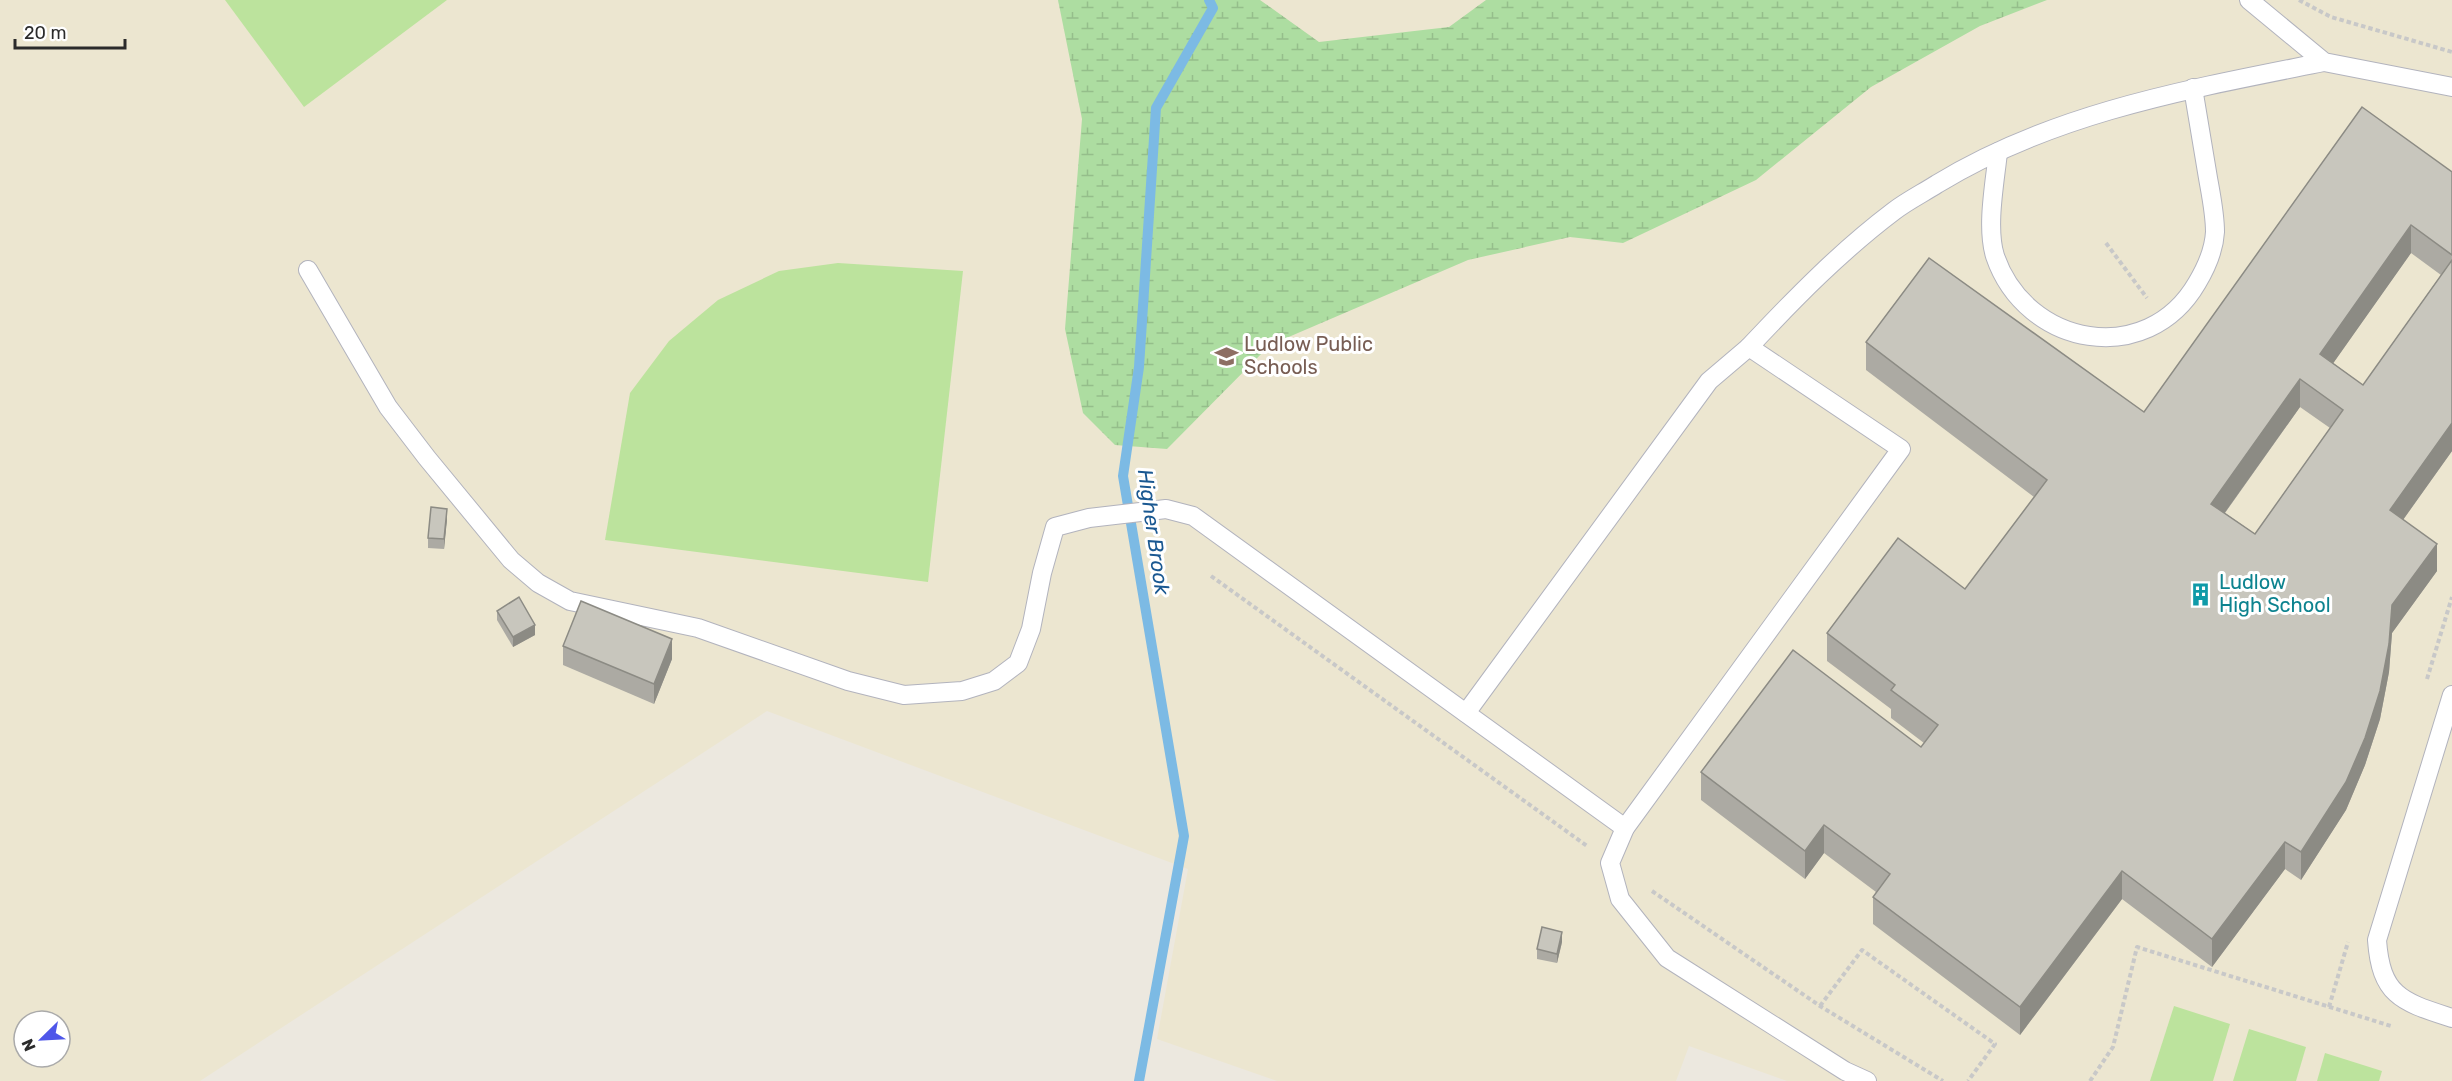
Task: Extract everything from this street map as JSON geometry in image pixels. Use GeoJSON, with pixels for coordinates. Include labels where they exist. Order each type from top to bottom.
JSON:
{"type":"FeatureCollection","features":[{"type":"Feature","properties":{"kind":"lane"},"geometry":{"type":"LineString","coordinates":[[2249,0],[2324,62]]}},
{"type":"Feature","properties":{"kind":"lane"},"geometry":{"type":"LineString","coordinates":[[1466,713],[1709,381],[1749,347],[1815,277],[1896,209],[1971,163],[2043,131],[2160,95],[2324,62],[2452,87]]}},
{"type":"Feature","properties":{"kind":"lane"},"geometry":{"type":"LineString","coordinates":[[1998,152],[1992,215],[1995,254],[2009,286],[2032,312],[2062,330],[2096,338],[2131,334],[2163,320],[2189,297],[2207,267],[2215,232],[2193,88]]}},
{"type":"Feature","properties":{"kind":"lane"},"geometry":{"type":"LineString","coordinates":[[308,270],[388,407],[427,458],[511,560],[538,584],[570,601],[698,628],[849,681],[892,692],[904,694],[962,691],[994,681],[1018,663],[1031,630],[1042,573],[1055,527],[1089,518],[1166,508],[1193,516],[1625,828]]}},
{"type":"Feature","properties":{"kind":"lane"},"geometry":{"type":"LineString","coordinates":[[1749,347],[1901,449],[1625,828],[1610,863],[1620,899],[1667,958],[1845,1071],[1868,1081]]}},
{"type":"Feature","properties":{"kind":"lane"},"geometry":{"type":"LineString","coordinates":[[2452,695],[2377,940],[2383,977],[2398,996],[2412,1005],[2452,1018]]}},
{"type":"Feature","properties":{"kind":"path"},"geometry":{"type":"LineString","coordinates":[[2299,0],[2331,17],[2452,52]]}},
{"type":"Feature","properties":{"kind":"path"},"geometry":{"type":"LineString","coordinates":[[2106,243],[2163,320]]}},
{"type":"Feature","properties":{"kind":"path"},"geometry":{"type":"LineString","coordinates":[[1211,576],[1610,863]]}},
{"type":"Feature","properties":{"kind":"path"},"geometry":{"type":"LineString","coordinates":[[1648,889],[1820,1006],[1943,1081]]}},
{"type":"Feature","properties":{"kind":"path"},"geometry":{"type":"LineString","coordinates":[[2090,1081],[2113,1047],[2137,947],[2396,1027]]}},
{"type":"Feature","properties":{"kind":"path"},"geometry":{"type":"LineString","coordinates":[[1820,1006],[1862,950],[1995,1044],[1968,1081]]}},
{"type":"Feature","properties":{"kind":"shaded area","name":"Ludlow Public Schools"},"geometry":{"type":"Polygon","coordinates":[[[0,0],[2452,0],[2452,1081],[1787,1081],[1689,1046],[1676,1081],[1277,1081],[1157,1039],[1188,869],[767,711],[200,1081],[0,1081],[0,0]]]}},
{"type":"Feature","properties":{"kind":"green space"},"geometry":{"type":"Polygon","coordinates":[[[225,0],[447,0],[304,107],[225,0]]]}},
{"type":"Feature","properties":{"kind":"green space"},"geometry":{"type":"Polygon","coordinates":[[[1058,0],[1260,0],[1319,42],[1449,27],[1486,0],[2047,0],[1980,26],[1871,87],[1756,180],[1623,243],[1570,237],[1468,260],[1270,345],[1167,449],[1115,445],[1083,413],[1065,329],[1082,119],[1058,0]]]}},
{"type":"Feature","properties":{"kind":"green space"},"geometry":{"type":"Polygon","coordinates":[[[838,263],[963,271],[928,582],[605,540],[630,393],[669,341],[718,300],[779,271],[838,263]]]}},
{"type":"Feature","properties":{"kind":"green space"},"geometry":{"type":"Polygon","coordinates":[[[2174,1006],[2230,1024],[2213,1081],[2150,1081],[2174,1006]]]}},
{"type":"Feature","properties":{"kind":"green space"},"geometry":{"type":"Polygon","coordinates":[[[2249,1029],[2306,1047],[2296,1081],[2233,1081],[2249,1029]]]}},
{"type":"Feature","properties":{"kind":"green space"},"geometry":{"type":"Polygon","coordinates":[[[2325,1053],[2382,1071],[2379,1081],[2317,1081],[2325,1053]]]}},
{"type":"Feature","properties":{"kind":"building","name":"Ludlow High School"},"geometry":{"type":"Polygon","coordinates":[[[2362,107],[2452,172],[2452,255],[2411,225],[2320,354],[2363,385],[2452,260],[2452,423],[2390,510],[2437,544],[2392,605],[2389,644],[2380,691],[2365,738],[2346,782],[2301,852],[2285,842],[2212,939],[2122,871],[2020,1007],[1873,897],[1890,874],[1824,825],[1805,851],[1701,772],[1793,650],[1921,747],[1938,725],[1891,690],[1895,685],[1827,633],[1898,538],[1965,589],[2047,480],[1866,342],[1929,258],[2144,412],[2362,107]],[[2300,379],[2211,504],[2255,534],[2343,410],[2300,379]]]}},
{"type":"Feature","properties":{"kind":"building"},"geometry":{"type":"Polygon","coordinates":[[[431,507],[447,509],[444,539],[428,538],[431,507]]]}},
{"type":"Feature","properties":{"kind":"building"},"geometry":{"type":"Polygon","coordinates":[[[519,597],[535,625],[513,637],[497,611],[519,597]]]}},
{"type":"Feature","properties":{"kind":"building"},"geometry":{"type":"Polygon","coordinates":[[[581,601],[672,639],[654,684],[563,646],[581,601]]]}},
{"type":"Feature","properties":{"kind":"building"},"geometry":{"type":"Polygon","coordinates":[[[1542,927],[1562,932],[1557,954],[1537,949],[1542,927]]]}},
{"type":"Feature","properties":{"kind":"waterway","name":"Higher Brook"},"geometry":{"type":"LineString","coordinates":[[1139,1081],[1184,836],[1123,476],[1139,367],[1156,108],[1213,8],[1209,0]]}},
{"type":"Feature","properties":{"kind":"place","name":"Ludlow Public Schools"},"geometry":{"type":"Point","coordinates":[1226,356]}},
{"type":"Feature","properties":{"kind":"place","name":"Ludlow High School"},"geometry":{"type":"Point","coordinates":[2201,594]}}]}
